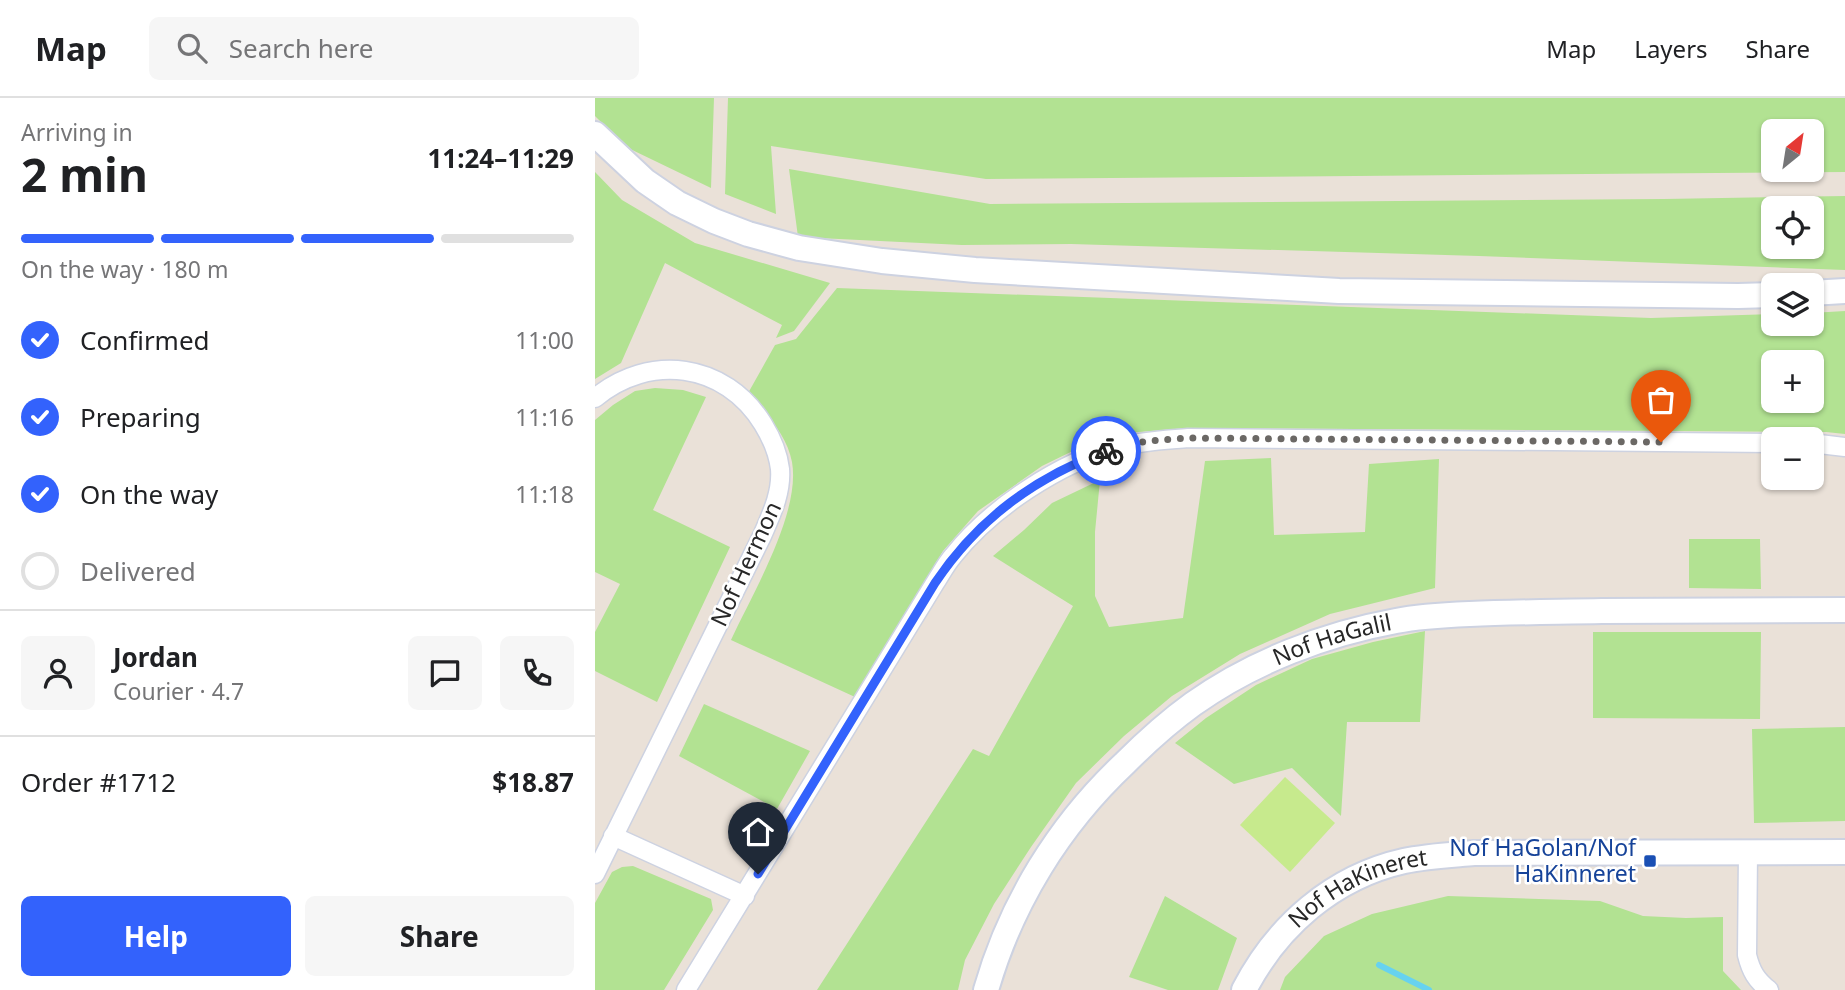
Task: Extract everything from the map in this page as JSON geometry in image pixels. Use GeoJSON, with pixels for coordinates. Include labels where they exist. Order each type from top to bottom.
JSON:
{"type":"FeatureCollection","features":[{"type":"Feature","properties":{"kind":"street"},"geometry":{"type":"LineString","coordinates":[[595,134],[645,181],[677,203],[714,221],[799,248],[882,261],[975,270],[1339,291],[1761,295]]}},
{"type":"Feature","properties":{"kind":"street"},"geometry":{"type":"LineString","coordinates":[[1824,292],[1845,291]]}},
{"type":"Feature","properties":{"kind":"street","name":"Nof Hermon"},"geometry":{"type":"LineString","coordinates":[[595,398],[608,387],[648,371],[688,371],[710,378],[745,401],[758,416],[776,450],[780,469],[779,492],[762,536],[595,874]]}},
{"type":"Feature","properties":{"kind":"street"},"geometry":{"type":"LineString","coordinates":[[687,990],[953,556],[1002,508],[1029,489],[1073,465],[1118,447],[1188,438],[1761,443]]}},
{"type":"Feature","properties":{"kind":"street"},"geometry":{"type":"LineString","coordinates":[[1824,445],[1845,447]]}},
{"type":"Feature","properties":{"kind":"street","name":"Nof HaGalil"},"geometry":{"type":"LineString","coordinates":[[986,990],[994,962],[1020,900],[1062,834],[1084,807],[1111,776],[1162,728],[1192,705],[1252,669],[1330,637],[1398,620],[1435,616],[1523,612],[1845,610]]}},
{"type":"Feature","properties":{"kind":"street"},"geometry":{"type":"LineString","coordinates":[[613,836],[745,896]]}},
{"type":"Feature","properties":{"kind":"street"},"geometry":{"type":"LineString","coordinates":[[1748,852],[1747,955],[1756,979],[1769,990]]}},
{"type":"Feature","properties":{"kind":"street","name":"Nof HaKineret"},"geometry":{"type":"LineString","coordinates":[[1244,990],[1269,950],[1306,910],[1352,878],[1405,861],[1474,853],[1845,852]]}},
{"type":"Feature","properties":{"kind":"green space"},"geometry":{"type":"Polygon","coordinates":[[[595,98],[714,98],[711,188],[626,147],[595,116],[595,98]]]}},
{"type":"Feature","properties":{"kind":"green space"},"geometry":{"type":"Polygon","coordinates":[[[728,98],[1845,98],[1845,172],[1824,172],[1824,119],[1761,119],[1761,173],[986,179],[771,146],[776,214],[725,194],[728,98]]]}},
{"type":"Feature","properties":{"kind":"green space"},"geometry":{"type":"Polygon","coordinates":[[[789,169],[990,204],[1761,197],[1761,259],[1824,259],[1824,196],[1845,196],[1845,270],[1071,244],[962,245],[798,237],[789,169]]]}},
{"type":"Feature","properties":{"kind":"green space"},"geometry":{"type":"Polygon","coordinates":[[[595,172],[622,200],[695,243],[830,283],[794,331],[776,338],[782,325],[665,263],[621,363],[595,379],[595,172]]]}},
{"type":"Feature","properties":{"kind":"green space"},"geometry":{"type":"Polygon","coordinates":[[[837,288],[1651,318],[1761,314],[1761,336],[1824,336],[1824,312],[1845,311],[1845,434],[1824,432],[1824,427],[1761,427],[1761,432],[1187,428],[1127,433],[1083,446],[1042,466],[978,511],[943,551],[855,697],[731,640],[773,553],[789,505],[793,482],[792,462],[786,443],[768,417],[747,395],[775,345],[796,339],[837,288]]]}},
{"type":"Feature","properties":{"kind":"green space"},"geometry":{"type":"Polygon","coordinates":[[[655,388],[683,390],[706,397],[653,510],[730,547],[657,702],[595,671],[595,632],[620,584],[595,572],[595,420],[635,391],[655,388]]]}},
{"type":"Feature","properties":{"kind":"green space"},"geometry":{"type":"Polygon","coordinates":[[[1271,458],[1274,535],[1365,532],[1369,464],[1439,459],[1435,588],[1330,614],[1240,654],[1172,696],[1124,736],[1076,783],[1031,847],[994,904],[965,960],[958,990],[817,990],[973,749],[989,756],[1073,606],[993,556],[1052,503],[1100,480],[1095,532],[1095,596],[1109,627],[1183,618],[1205,461],[1271,458]]]}},
{"type":"Feature","properties":{"kind":"green space"},"geometry":{"type":"Polygon","coordinates":[[[1689,539],[1760,539],[1761,589],[1689,588],[1689,539]]]}},
{"type":"Feature","properties":{"kind":"green space"},"geometry":{"type":"Polygon","coordinates":[[[1425,631],[1420,722],[1347,722],[1341,816],[1292,768],[1234,784],[1175,743],[1206,718],[1256,685],[1312,659],[1425,631]]]}},
{"type":"Feature","properties":{"kind":"green space"},"geometry":{"type":"Polygon","coordinates":[[[1593,632],[1761,632],[1760,719],[1593,718],[1593,632]]]}},
{"type":"Feature","properties":{"kind":"green space"},"geometry":{"type":"Polygon","coordinates":[[[704,704],[810,751],[777,809],[679,756],[704,704]]]}},
{"type":"Feature","properties":{"kind":"green space"},"geometry":{"type":"Polygon","coordinates":[[[1845,727],[1845,821],[1754,823],[1752,729],[1845,727]]]}},
{"type":"Feature","properties":{"kind":"green space"},"geometry":{"type":"Polygon","coordinates":[[[1285,777],[1335,823],[1290,872],[1240,825],[1285,777]]]}},
{"type":"Feature","properties":{"kind":"green space"},"geometry":{"type":"Polygon","coordinates":[[[633,866],[711,899],[713,910],[664,990],[595,990],[595,903],[612,872],[633,866]]]}},
{"type":"Feature","properties":{"kind":"green space"},"geometry":{"type":"Polygon","coordinates":[[[1165,896],[1237,938],[1218,990],[1168,990],[1129,977],[1165,896]]]}},
{"type":"Feature","properties":{"kind":"green space"},"geometry":{"type":"Polygon","coordinates":[[[1448,896],[1600,901],[1643,916],[1723,917],[1723,971],[1741,990],[1280,990],[1285,977],[1324,936],[1372,914],[1448,896]]]}},
{"type":"Feature","properties":{"kind":"waterway"},"geometry":{"type":"LineString","coordinates":[[1379,965],[1429,990]]}},
{"type":"Feature","properties":{"kind":"way so far"},"geometry":{"type":"LineString","coordinates":[[1106,451],[1142,443],[1188,438],[1661,442]]}},
{"type":"Feature","properties":{"kind":"place","name":"Nof HaGolan/Nof HaKinneret"},"geometry":{"type":"Point","coordinates":[1650,861]}},
{"type":"Feature","properties":{"kind":"route"},"geometry":{"type":"LineString","coordinates":[[758,874],[953,556],[1002,508],[1029,489],[1106,451]]}}]}
